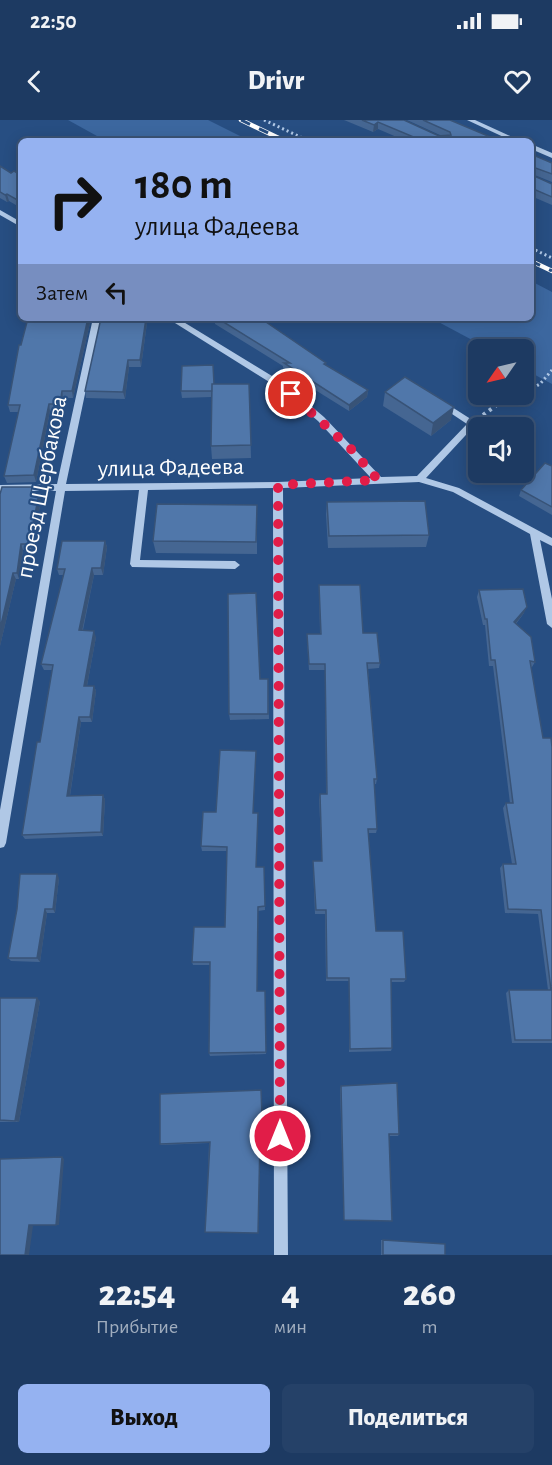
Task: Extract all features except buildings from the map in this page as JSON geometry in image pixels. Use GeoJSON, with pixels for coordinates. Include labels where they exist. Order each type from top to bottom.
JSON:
{"type":"FeatureCollection","features":[{"type":"Feature","properties":{"kind":"street"},"geometry":{"type":"LineString","coordinates":[[470,120],[511,138]]}},
{"type":"Feature","properties":{"kind":"street"},"geometry":{"type":"LineString","coordinates":[[534,147],[552,156]]}},
{"type":"Feature","properties":{"kind":"street"},"geometry":{"type":"LineString","coordinates":[[2,214],[18,223]]}},
{"type":"Feature","properties":{"kind":"street","name":"проезд Щербакова"},"geometry":{"type":"LineString","coordinates":[[0,843],[61,488],[96,321]]}},
{"type":"Feature","properties":{"kind":"street"},"geometry":{"type":"LineString","coordinates":[[176,321],[295,397],[351,449],[378,480]]}},
{"type":"Feature","properties":{"kind":"street"},"geometry":{"type":"LineString","coordinates":[[437,401],[468,420]]}},
{"type":"Feature","properties":{"kind":"street"},"geometry":{"type":"LineString","coordinates":[[419,479],[468,428]]}},
{"type":"Feature","properties":{"kind":"street","name":"улица Фадеева"},"geometry":{"type":"LineString","coordinates":[[0,489],[278,485],[419,479],[456,490],[552,542]]}},
{"type":"Feature","properties":{"kind":"street"},"geometry":{"type":"LineString","coordinates":[[278,485],[280,1255]]}},
{"type":"Feature","properties":{"kind":"street"},"geometry":{"type":"LineString","coordinates":[[144,487],[135,564],[234,566]]}},
{"type":"Feature","properties":{"kind":"street"},"geometry":{"type":"LineString","coordinates":[[534,532],[552,624]]}},
{"type":"Feature","properties":{"kind":"path"},"geometry":{"type":"LineString","coordinates":[[264,120],[303,138]]}},
{"type":"Feature","properties":{"kind":"path"},"geometry":{"type":"LineString","coordinates":[[534,249],[552,258]]}},
{"type":"Feature","properties":{"kind":"path"},"geometry":{"type":"LineString","coordinates":[[534,387],[552,370]]}},
{"type":"Feature","properties":{"kind":"path"},"geometry":{"type":"LineString","coordinates":[[481,417],[496,405]]}},
{"type":"Feature","properties":{"kind":"shaded area"},"geometry":{"type":"Polygon","coordinates":[[[68,120],[208,120],[244,138],[101,138],[68,120]]]}},
{"type":"Feature","properties":{"kind":"shaded area"},"geometry":{"type":"Polygon","coordinates":[[[534,283],[552,292],[552,384],[534,374],[534,339],[470,339],[437,321],[534,321],[534,283]]]}},
{"type":"Feature","properties":{"kind":"railway"},"geometry":{"type":"LineString","coordinates":[[241,120],[279,138]]}},
{"type":"Feature","properties":{"kind":"railway"},"geometry":{"type":"LineString","coordinates":[[534,262],[552,271]]}},
{"type":"Feature","properties":{"kind":"route"},"geometry":{"type":"LineString","coordinates":[[280,1136],[278,485],[378,480],[351,449],[291,394]]}}]}
